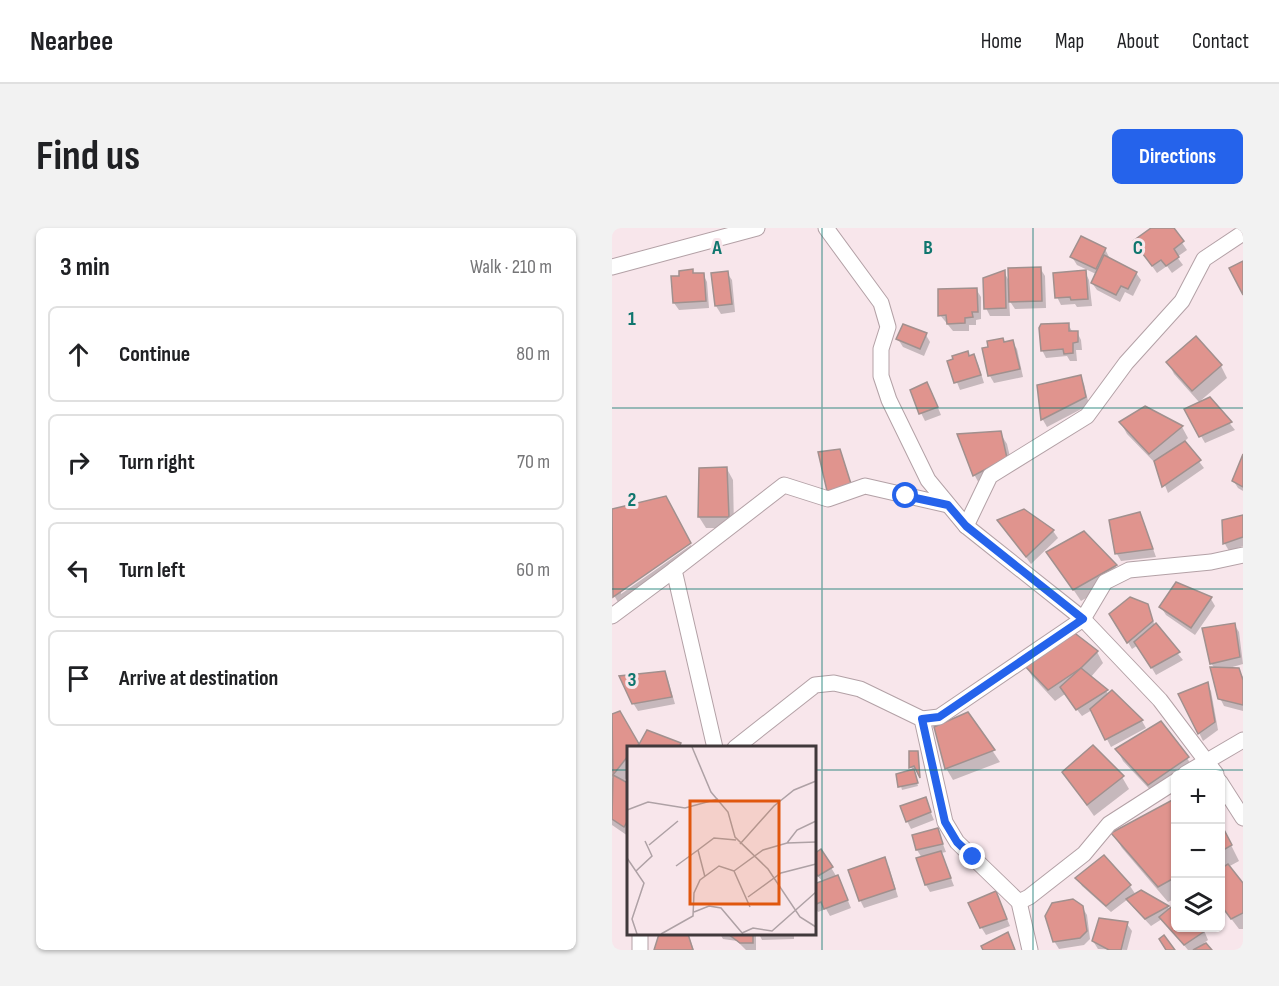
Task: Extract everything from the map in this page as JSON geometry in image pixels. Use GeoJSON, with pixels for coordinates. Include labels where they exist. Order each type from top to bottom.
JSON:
{"type":"FeatureCollection","features":[{"type":"Feature","properties":{"kind":"street"},"geometry":{"type":"LineString","coordinates":[[612,267],[757,228]]}},
{"type":"Feature","properties":{"kind":"street"},"geometry":{"type":"LineString","coordinates":[[826,228],[881,303],[888,327],[881,349],[881,376],[889,400],[928,480],[966,526],[1083,619],[1160,700],[1213,770]]}},
{"type":"Feature","properties":{"kind":"street"},"geometry":{"type":"LineString","coordinates":[[966,526],[990,476],[1087,416],[1126,363],[1182,302],[1204,259],[1243,233]]}},
{"type":"Feature","properties":{"kind":"street"},"geometry":{"type":"LineString","coordinates":[[612,616],[784,485],[828,499],[865,486],[948,505]]}},
{"type":"Feature","properties":{"kind":"street"},"geometry":{"type":"LineString","coordinates":[[736,746],[816,685],[834,683],[860,689],[922,719],[939,717],[1083,619],[1105,582],[1129,570],[1211,562],[1243,555]]}},
{"type":"Feature","properties":{"kind":"street"},"geometry":{"type":"LineString","coordinates":[[674,570],[715,746]]}},
{"type":"Feature","properties":{"kind":"street"},"geometry":{"type":"LineString","coordinates":[[922,719],[945,822],[957,842],[1019,902],[1030,950]]}},
{"type":"Feature","properties":{"kind":"street"},"geometry":{"type":"LineString","coordinates":[[1191,770],[1243,740]]}},
{"type":"Feature","properties":{"kind":"street"},"geometry":{"type":"LineString","coordinates":[[1019,902],[1029,897],[1084,854],[1108,824],[1171,784]]}},
{"type":"Feature","properties":{"kind":"street"},"geometry":{"type":"LineString","coordinates":[[1225,789],[1243,818]]}},
{"type":"Feature","properties":{"kind":"building"},"geometry":{"type":"Polygon","coordinates":[[[1151,228],[1174,228],[1184,241],[1174,249],[1179,257],[1166,266],[1161,260],[1152,266],[1133,241],[1151,228]]]}},
{"type":"Feature","properties":{"kind":"building"},"geometry":{"type":"Polygon","coordinates":[[[1081,236],[1106,248],[1096,269],[1070,257],[1081,236]]]}},
{"type":"Feature","properties":{"kind":"building"},"geometry":{"type":"Polygon","coordinates":[[[1104,255],[1137,272],[1128,289],[1121,286],[1116,295],[1091,283],[1104,255]]]}},
{"type":"Feature","properties":{"kind":"building"},"geometry":{"type":"Polygon","coordinates":[[[1243,261],[1243,295],[1229,268],[1243,261]]]}},
{"type":"Feature","properties":{"kind":"building"},"geometry":{"type":"Polygon","coordinates":[[[1041,267],[1042,301],[1009,302],[1008,268],[1041,267]]]}},
{"type":"Feature","properties":{"kind":"building"},"geometry":{"type":"Polygon","coordinates":[[[693,269],[693,273],[704,273],[706,301],[673,303],[671,276],[679,276],[679,271],[693,269]]]}},
{"type":"Feature","properties":{"kind":"building"},"geometry":{"type":"Polygon","coordinates":[[[1005,270],[1006,308],[984,309],[983,278],[1005,270]]]}},
{"type":"Feature","properties":{"kind":"building"},"geometry":{"type":"Polygon","coordinates":[[[1086,270],[1088,299],[1055,298],[1053,273],[1086,270]]]}},
{"type":"Feature","properties":{"kind":"building"},"geometry":{"type":"Polygon","coordinates":[[[728,271],[732,304],[715,306],[711,273],[728,271]]]}},
{"type":"Feature","properties":{"kind":"building"},"geometry":{"type":"Polygon","coordinates":[[[977,288],[978,312],[972,312],[973,317],[965,318],[965,323],[947,324],[946,315],[938,316],[938,289],[977,288]]]}},
{"type":"Feature","properties":{"kind":"building"},"geometry":{"type":"Polygon","coordinates":[[[1069,323],[1069,331],[1078,331],[1078,342],[1073,343],[1073,353],[1064,354],[1063,349],[1041,351],[1039,328],[1041,324],[1069,323]]]}},
{"type":"Feature","properties":{"kind":"building"},"geometry":{"type":"Polygon","coordinates":[[[903,324],[927,333],[920,349],[896,339],[903,324]]]}},
{"type":"Feature","properties":{"kind":"building"},"geometry":{"type":"Polygon","coordinates":[[[1196,336],[1222,365],[1192,391],[1166,362],[1196,336]]]}},
{"type":"Feature","properties":{"kind":"building"},"geometry":{"type":"Polygon","coordinates":[[[1003,338],[1004,342],[1013,340],[1020,369],[988,376],[982,348],[988,347],[987,341],[1003,338]]]}},
{"type":"Feature","properties":{"kind":"building"},"geometry":{"type":"Polygon","coordinates":[[[968,351],[969,356],[974,354],[981,375],[954,383],[947,361],[953,359],[952,356],[968,351]]]}},
{"type":"Feature","properties":{"kind":"building"},"geometry":{"type":"Polygon","coordinates":[[[1081,375],[1086,397],[1041,420],[1037,385],[1081,375]]]}},
{"type":"Feature","properties":{"kind":"building"},"geometry":{"type":"Polygon","coordinates":[[[927,382],[938,407],[919,414],[910,390],[927,382]]]}},
{"type":"Feature","properties":{"kind":"building"},"geometry":{"type":"Polygon","coordinates":[[[1210,397],[1232,422],[1199,437],[1184,409],[1210,397]]]}},
{"type":"Feature","properties":{"kind":"building"},"geometry":{"type":"Polygon","coordinates":[[[1145,406],[1183,426],[1149,454],[1119,422],[1145,406]]]}},
{"type":"Feature","properties":{"kind":"building"},"geometry":{"type":"Polygon","coordinates":[[[1001,431],[1007,458],[973,476],[957,434],[1001,431]]]}},
{"type":"Feature","properties":{"kind":"building"},"geometry":{"type":"Polygon","coordinates":[[[1185,441],[1201,460],[1162,487],[1154,461],[1185,441]]]}},
{"type":"Feature","properties":{"kind":"building"},"geometry":{"type":"Polygon","coordinates":[[[840,449],[852,487],[827,491],[818,452],[840,449]]]}},
{"type":"Feature","properties":{"kind":"building"},"geometry":{"type":"Polygon","coordinates":[[[1243,454],[1243,487],[1232,481],[1243,454]]]}},
{"type":"Feature","properties":{"kind":"building"},"geometry":{"type":"Polygon","coordinates":[[[727,467],[729,517],[698,517],[699,468],[727,467]]]}},
{"type":"Feature","properties":{"kind":"building"},"geometry":{"type":"Polygon","coordinates":[[[666,496],[691,543],[613,597],[612,509],[666,496]]]}},
{"type":"Feature","properties":{"kind":"building"},"geometry":{"type":"Polygon","coordinates":[[[1024,509],[1054,530],[1026,557],[997,520],[1024,509]]]}},
{"type":"Feature","properties":{"kind":"building"},"geometry":{"type":"Polygon","coordinates":[[[1140,512],[1153,549],[1115,554],[1109,520],[1140,512]]]}},
{"type":"Feature","properties":{"kind":"building"},"geometry":{"type":"Polygon","coordinates":[[[1243,515],[1243,537],[1223,544],[1222,520],[1243,515]]]}},
{"type":"Feature","properties":{"kind":"building"},"geometry":{"type":"Polygon","coordinates":[[[1084,531],[1117,565],[1073,590],[1046,552],[1084,531]]]}},
{"type":"Feature","properties":{"kind":"building"},"geometry":{"type":"Polygon","coordinates":[[[1176,582],[1212,597],[1191,628],[1159,607],[1176,582]]]}},
{"type":"Feature","properties":{"kind":"building"},"geometry":{"type":"Polygon","coordinates":[[[1130,597],[1148,604],[1153,621],[1127,643],[1109,614],[1130,597]]]}},
{"type":"Feature","properties":{"kind":"building"},"geometry":{"type":"Polygon","coordinates":[[[1156,623],[1180,652],[1151,668],[1134,642],[1156,623]]]}},
{"type":"Feature","properties":{"kind":"building"},"geometry":{"type":"Polygon","coordinates":[[[1235,623],[1240,657],[1210,664],[1202,628],[1235,623]]]}},
{"type":"Feature","properties":{"kind":"building"},"geometry":{"type":"Polygon","coordinates":[[[1072,631],[1098,651],[1081,668],[1048,690],[1023,664],[1072,631]]]}},
{"type":"Feature","properties":{"kind":"building"},"geometry":{"type":"Polygon","coordinates":[[[1210,667],[1239,668],[1243,680],[1243,705],[1218,699],[1210,667]]]}},
{"type":"Feature","properties":{"kind":"building"},"geometry":{"type":"Polygon","coordinates":[[[1081,668],[1108,690],[1076,710],[1060,687],[1081,668]]]}},
{"type":"Feature","properties":{"kind":"building"},"geometry":{"type":"Polygon","coordinates":[[[665,671],[672,697],[632,704],[619,676],[665,671]]]}},
{"type":"Feature","properties":{"kind":"building"},"geometry":{"type":"Polygon","coordinates":[[[1208,682],[1215,722],[1198,734],[1178,694],[1208,682]]]}},
{"type":"Feature","properties":{"kind":"building"},"geometry":{"type":"Polygon","coordinates":[[[1112,690],[1143,720],[1105,740],[1090,709],[1112,690]]]}},
{"type":"Feature","properties":{"kind":"building"},"geometry":{"type":"Polygon","coordinates":[[[620,711],[639,744],[627,746],[627,757],[613,775],[612,714],[620,711]]]}},
{"type":"Feature","properties":{"kind":"building"},"geometry":{"type":"Polygon","coordinates":[[[968,712],[995,750],[945,769],[934,727],[968,712]]]}},
{"type":"Feature","properties":{"kind":"building"},"geometry":{"type":"Polygon","coordinates":[[[1161,721],[1189,757],[1148,785],[1115,749],[1161,721]]]}},
{"type":"Feature","properties":{"kind":"building"},"geometry":{"type":"Polygon","coordinates":[[[647,730],[681,743],[680,746],[638,746],[647,730]]]}},
{"type":"Feature","properties":{"kind":"building"},"geometry":{"type":"Polygon","coordinates":[[[1093,745],[1124,776],[1087,805],[1062,772],[1093,745]]]}},
{"type":"Feature","properties":{"kind":"building"},"geometry":{"type":"Polygon","coordinates":[[[909,751],[918,751],[920,778],[914,766],[909,768],[909,751]]]}},
{"type":"Feature","properties":{"kind":"building"},"geometry":{"type":"Polygon","coordinates":[[[914,769],[918,783],[898,787],[896,774],[914,769]]]}},
{"type":"Feature","properties":{"kind":"building"},"geometry":{"type":"Polygon","coordinates":[[[613,775],[627,782],[627,822],[624,827],[612,819],[613,775]]]}},
{"type":"Feature","properties":{"kind":"building"},"geometry":{"type":"Polygon","coordinates":[[[926,797],[931,812],[906,822],[900,806],[926,797]]]}},
{"type":"Feature","properties":{"kind":"building"},"geometry":{"type":"Polygon","coordinates":[[[1171,801],[1171,880],[1158,887],[1111,833],[1171,801]]]}},
{"type":"Feature","properties":{"kind":"building"},"geometry":{"type":"Polygon","coordinates":[[[938,828],[943,844],[916,850],[912,835],[938,828]]]}},
{"type":"Feature","properties":{"kind":"building"},"geometry":{"type":"Polygon","coordinates":[[[1225,832],[1232,845],[1225,849],[1225,832]]]}},
{"type":"Feature","properties":{"kind":"building"},"geometry":{"type":"Polygon","coordinates":[[[821,849],[833,867],[818,876],[816,874],[816,853],[821,849]]]}},
{"type":"Feature","properties":{"kind":"building"},"geometry":{"type":"Polygon","coordinates":[[[941,851],[951,878],[925,885],[916,858],[941,851]]]}},
{"type":"Feature","properties":{"kind":"building"},"geometry":{"type":"Polygon","coordinates":[[[1104,855],[1131,885],[1106,906],[1075,878],[1104,855]]]}},
{"type":"Feature","properties":{"kind":"building"},"geometry":{"type":"Polygon","coordinates":[[[885,857],[895,889],[859,901],[848,870],[885,857]]]}},
{"type":"Feature","properties":{"kind":"building"},"geometry":{"type":"Polygon","coordinates":[[[1228,864],[1243,883],[1243,913],[1231,919],[1225,911],[1225,866],[1228,864]]]}},
{"type":"Feature","properties":{"kind":"building"},"geometry":{"type":"Polygon","coordinates":[[[838,875],[848,900],[824,909],[821,902],[816,904],[816,883],[838,875]]]}},
{"type":"Feature","properties":{"kind":"building"},"geometry":{"type":"Polygon","coordinates":[[[1141,890],[1169,906],[1145,919],[1126,899],[1141,890]]]}},
{"type":"Feature","properties":{"kind":"building"},"geometry":{"type":"Polygon","coordinates":[[[996,891],[1007,919],[980,928],[968,903],[996,891]]]}},
{"type":"Feature","properties":{"kind":"building"},"geometry":{"type":"Polygon","coordinates":[[[1073,899],[1083,906],[1087,931],[1080,938],[1053,942],[1045,916],[1052,903],[1073,899]]]}},
{"type":"Feature","properties":{"kind":"building"},"geometry":{"type":"Polygon","coordinates":[[[1171,907],[1171,930],[1159,917],[1171,907]]]}},
{"type":"Feature","properties":{"kind":"building"},"geometry":{"type":"Polygon","coordinates":[[[1099,918],[1128,922],[1121,950],[1109,950],[1092,941],[1099,918]]]}},
{"type":"Feature","properties":{"kind":"building"},"geometry":{"type":"Polygon","coordinates":[[[1008,932],[1015,950],[983,950],[981,946],[1008,932]]]}},
{"type":"Feature","properties":{"kind":"building"},"geometry":{"type":"Polygon","coordinates":[[[1172,932],[1204,932],[1184,945],[1172,932]]]}},
{"type":"Feature","properties":{"kind":"building"},"geometry":{"type":"Polygon","coordinates":[[[659,935],[688,935],[693,950],[654,950],[659,935]]]}},
{"type":"Feature","properties":{"kind":"building"},"geometry":{"type":"Polygon","coordinates":[[[729,935],[753,935],[753,943],[740,943],[729,935]]]}},
{"type":"Feature","properties":{"kind":"building"},"geometry":{"type":"Polygon","coordinates":[[[1164,935],[1175,950],[1166,950],[1159,939],[1164,935]]]}},
{"type":"Feature","properties":{"kind":"building"},"geometry":{"type":"Polygon","coordinates":[[[1206,943],[1212,950],[1193,950],[1206,943]]]}},
{"type":"Feature","properties":{"kind":"route"},"geometry":{"type":"LineString","coordinates":[[906,496],[948,505],[966,526],[1083,619],[939,717],[922,719],[945,822],[957,842],[973,857]]}}]}
